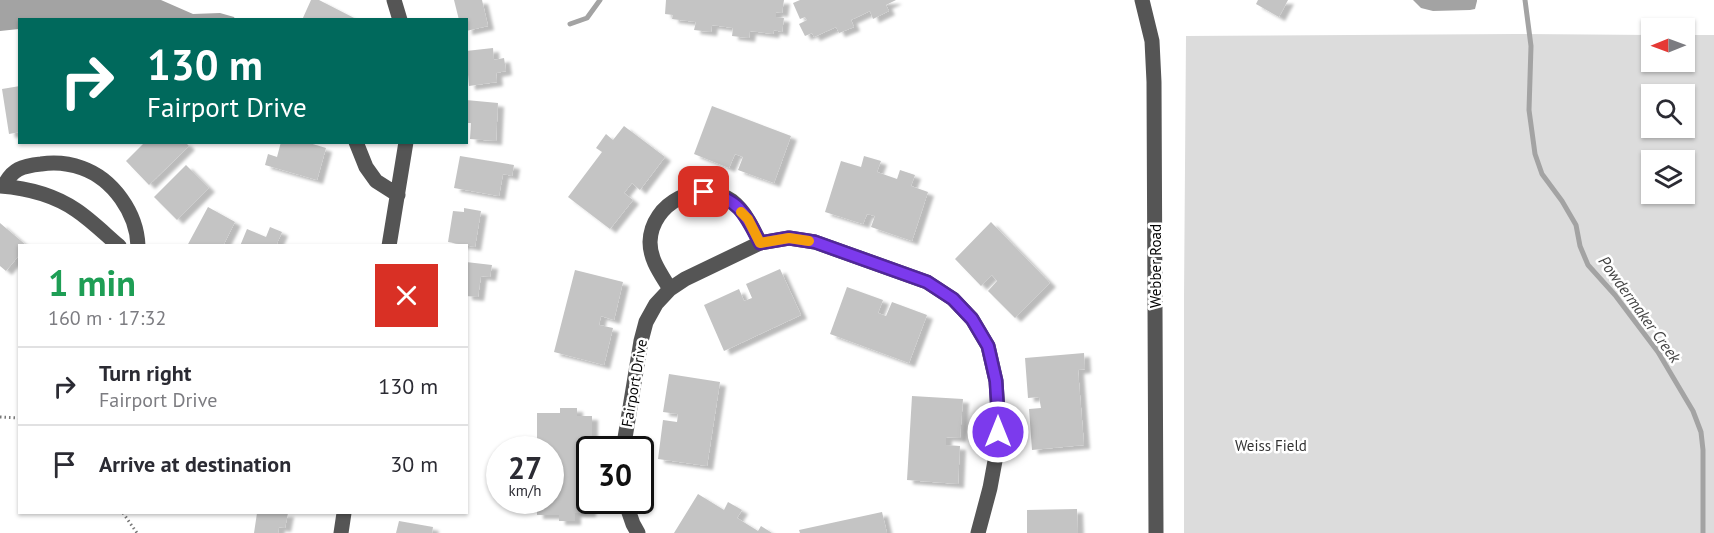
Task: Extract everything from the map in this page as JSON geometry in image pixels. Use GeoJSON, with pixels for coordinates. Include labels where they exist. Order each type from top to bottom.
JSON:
{"type":"FeatureCollection","features":[{"type":"Feature","properties":{"kind":"street"},"geometry":{"type":"LineString","coordinates":[[394,0],[399,18]]}},
{"type":"Feature","properties":{"kind":"street","name":"Webber Road"},"geometry":{"type":"LineString","coordinates":[[1142,0],[1152,41],[1154,82],[1156,533]]}},
{"type":"Feature","properties":{"kind":"street"},"geometry":{"type":"LineString","coordinates":[[357,144],[366,167],[376,181],[398,195]]}},
{"type":"Feature","properties":{"kind":"street"},"geometry":{"type":"LineString","coordinates":[[389,244],[406,144]]}},
{"type":"Feature","properties":{"kind":"street"},"geometry":{"type":"LineString","coordinates":[[117,244],[75,209],[48,196],[2,186],[10,175],[22,167],[51,162],[83,168],[110,186],[120,197],[135,226],[138,244]]}},
{"type":"Feature","properties":{"kind":"street"},"geometry":{"type":"LineString","coordinates":[[670,289],[657,268],[650,241],[654,224],[664,208],[674,200],[687,194],[704,192],[732,201],[748,219],[760,243]]}},
{"type":"Feature","properties":{"kind":"street","name":"Fairport Drive"},"geometry":{"type":"LineString","coordinates":[[625,436],[646,322],[656,304],[670,289],[685,279],[760,243],[789,238],[815,242],[927,282],[953,299],[972,319],[988,346],[996,381],[997,450],[978,533]]}},
{"type":"Feature","properties":{"kind":"street"},"geometry":{"type":"LineString","coordinates":[[341,533],[344,514]]}},
{"type":"Feature","properties":{"kind":"street"},"geometry":{"type":"LineString","coordinates":[[630,514],[638,533]]}},
{"type":"Feature","properties":{"kind":"path"},"geometry":{"type":"LineString","coordinates":[[0,417],[18,418]]}},
{"type":"Feature","properties":{"kind":"path"},"geometry":{"type":"LineString","coordinates":[[124,514],[137,533]]}},
{"type":"Feature","properties":{"kind":"green space","name":"Weiss Field"},"geometry":{"type":"Polygon","coordinates":[[[1641,35],[1641,72],[1695,72],[1695,35],[1714,35],[1714,533],[1184,533],[1186,36],[1641,35]]]}},
{"type":"Feature","properties":{"kind":"shaded area"},"geometry":{"type":"Polygon","coordinates":[[[0,0],[161,0],[193,14],[220,13],[234,18],[18,18],[18,29],[0,31],[0,0]]]}},
{"type":"Feature","properties":{"kind":"shaded area"},"geometry":{"type":"Polygon","coordinates":[[[1413,0],[1477,1],[1475,9],[1433,11],[1421,8],[1413,0]]]}},
{"type":"Feature","properties":{"kind":"building"},"geometry":{"type":"Polygon","coordinates":[[[311,0],[319,0],[354,18],[303,18],[311,0]]]}},
{"type":"Feature","properties":{"kind":"building"},"geometry":{"type":"Polygon","coordinates":[[[454,0],[482,0],[488,26],[468,31],[468,18],[458,18],[454,0]]]}},
{"type":"Feature","properties":{"kind":"building"},"geometry":{"type":"Polygon","coordinates":[[[666,0],[784,0],[782,13],[776,12],[776,17],[784,18],[782,32],[774,30],[773,34],[750,31],[749,38],[732,36],[733,28],[712,25],[711,32],[694,30],[696,22],[672,19],[673,15],[665,14],[666,0]]]}},
{"type":"Feature","properties":{"kind":"building"},"geometry":{"type":"Polygon","coordinates":[[[800,0],[896,0],[886,5],[889,11],[873,19],[870,11],[851,20],[854,27],[839,33],[836,27],[814,37],[812,33],[805,36],[799,24],[807,20],[805,17],[800,19],[793,3],[800,0]]]}},
{"type":"Feature","properties":{"kind":"building"},"geometry":{"type":"Polygon","coordinates":[[[1258,0],[1288,0],[1279,17],[1256,4],[1258,0]]]}},
{"type":"Feature","properties":{"kind":"building"},"geometry":{"type":"Polygon","coordinates":[[[493,48],[494,60],[504,58],[506,71],[496,73],[497,82],[469,86],[468,51],[493,48]]]}},
{"type":"Feature","properties":{"kind":"building"},"geometry":{"type":"Polygon","coordinates":[[[18,86],[18,132],[9,134],[2,89],[18,86]]]}},
{"type":"Feature","properties":{"kind":"building"},"geometry":{"type":"Polygon","coordinates":[[[468,100],[498,103],[496,141],[470,139],[471,123],[468,123],[468,100]]]}},
{"type":"Feature","properties":{"kind":"building"},"geometry":{"type":"Polygon","coordinates":[[[712,106],[791,136],[774,183],[738,170],[743,157],[735,154],[729,168],[694,154],[712,106]]]}},
{"type":"Feature","properties":{"kind":"building"},"geometry":{"type":"Polygon","coordinates":[[[624,126],[665,157],[640,190],[632,183],[624,193],[633,200],[610,229],[568,197],[602,152],[596,148],[606,134],[613,140],[624,126]]]}},
{"type":"Feature","properties":{"kind":"building"},"geometry":{"type":"Polygon","coordinates":[[[143,144],[187,144],[189,146],[149,185],[126,161],[143,144]]]}},
{"type":"Feature","properties":{"kind":"building"},"geometry":{"type":"Polygon","coordinates":[[[280,144],[313,144],[326,148],[317,180],[265,165],[268,154],[277,157],[280,144]]]}},
{"type":"Feature","properties":{"kind":"building"},"geometry":{"type":"Polygon","coordinates":[[[460,156],[514,165],[512,176],[503,174],[499,196],[454,188],[460,156]]]}},
{"type":"Feature","properties":{"kind":"building"},"geometry":{"type":"Polygon","coordinates":[[[864,156],[881,161],[877,172],[897,179],[900,170],[915,175],[911,186],[928,192],[912,241],[871,227],[875,216],[867,214],[863,224],[825,212],[841,161],[861,167],[864,156]]]}},
{"type":"Feature","properties":{"kind":"building"},"geometry":{"type":"Polygon","coordinates":[[[186,165],[209,188],[177,220],[154,197],[186,165]]]}},
{"type":"Feature","properties":{"kind":"building"},"geometry":{"type":"Polygon","coordinates":[[[208,207],[235,222],[224,244],[188,244],[208,207]]]}},
{"type":"Feature","properties":{"kind":"building"},"geometry":{"type":"Polygon","coordinates":[[[464,208],[481,211],[475,247],[448,242],[453,211],[464,212],[464,208]]]}},
{"type":"Feature","properties":{"kind":"building"},"geometry":{"type":"Polygon","coordinates":[[[991,222],[1050,283],[1015,318],[988,291],[997,281],[992,275],[981,286],[955,259],[991,222]]]}},
{"type":"Feature","properties":{"kind":"building"},"geometry":{"type":"Polygon","coordinates":[[[0,223],[25,244],[18,244],[18,256],[6,271],[0,266],[0,223]]]}},
{"type":"Feature","properties":{"kind":"building"},"geometry":{"type":"Polygon","coordinates":[[[270,227],[282,232],[277,244],[241,244],[247,229],[266,237],[270,227]]]}},
{"type":"Feature","properties":{"kind":"building"},"geometry":{"type":"Polygon","coordinates":[[[468,262],[492,265],[490,277],[481,276],[478,297],[468,296],[468,262]]]}},
{"type":"Feature","properties":{"kind":"building"},"geometry":{"type":"Polygon","coordinates":[[[780,269],[801,315],[724,351],[704,305],[739,289],[744,301],[752,298],[746,284],[780,269]]]}},
{"type":"Feature","properties":{"kind":"building"},"geometry":{"type":"Polygon","coordinates":[[[575,270],[623,282],[614,320],[601,316],[599,325],[613,328],[604,365],[554,352],[575,270]]]}},
{"type":"Feature","properties":{"kind":"building"},"geometry":{"type":"Polygon","coordinates":[[[847,287],[883,300],[878,313],[886,316],[892,302],[927,315],[909,363],[830,334],[847,287]]]}},
{"type":"Feature","properties":{"kind":"building"},"geometry":{"type":"Polygon","coordinates":[[[1084,353],[1085,369],[1078,370],[1084,445],[1032,450],[1029,409],[1041,408],[1039,397],[1028,398],[1025,358],[1084,353]]]}},
{"type":"Feature","properties":{"kind":"building"},"geometry":{"type":"Polygon","coordinates":[[[669,374],[720,382],[707,466],[658,459],[663,420],[677,422],[678,414],[663,412],[669,374]]]}},
{"type":"Feature","properties":{"kind":"building"},"geometry":{"type":"Polygon","coordinates":[[[912,396],[963,399],[960,438],[946,437],[946,445],[960,446],[958,484],[907,480],[912,396]]]}},
{"type":"Feature","properties":{"kind":"building"},"geometry":{"type":"Polygon","coordinates":[[[560,408],[577,408],[577,416],[592,416],[592,436],[576,436],[575,521],[559,521],[559,515],[537,515],[564,514],[564,436],[537,436],[537,413],[560,413],[560,408]]]}},
{"type":"Feature","properties":{"kind":"building"},"geometry":{"type":"Polygon","coordinates":[[[698,494],[724,510],[728,502],[742,510],[737,518],[758,531],[761,526],[772,533],[674,533],[698,494]]]}},
{"type":"Feature","properties":{"kind":"building"},"geometry":{"type":"Polygon","coordinates":[[[1077,509],[1078,533],[1027,533],[1027,510],[1077,509]]]}},
{"type":"Feature","properties":{"kind":"building"},"geometry":{"type":"Polygon","coordinates":[[[882,512],[887,533],[800,533],[799,530],[882,512]]]}},
{"type":"Feature","properties":{"kind":"building"},"geometry":{"type":"Polygon","coordinates":[[[257,514],[288,514],[285,528],[279,527],[278,533],[254,533],[257,514]]]}},
{"type":"Feature","properties":{"kind":"building"},"geometry":{"type":"Polygon","coordinates":[[[399,521],[433,527],[432,533],[396,533],[399,521]]]}},
{"type":"Feature","properties":{"kind":"waterway"},"geometry":{"type":"LineString","coordinates":[[570,24],[587,18],[600,0]]}},
{"type":"Feature","properties":{"kind":"waterway","name":"Powdermaker Creek"},"geometry":{"type":"LineString","coordinates":[[1525,0],[1531,46],[1529,110],[1535,154],[1542,174],[1576,225],[1580,246],[1588,265],[1615,295],[1658,352],[1693,411],[1701,432],[1703,450],[1703,533]]}},
{"type":"Feature","properties":{"kind":"slow traffic"},"geometry":{"type":"LineString","coordinates":[[741,212],[748,219],[760,243],[789,238],[809,241]]}},
{"type":"Feature","properties":{"kind":"route"},"geometry":{"type":"LineString","coordinates":[[704,192],[732,201],[748,219],[760,243],[789,238],[815,242],[927,282],[953,299],[972,319],[988,346],[996,381],[998,432]]}}]}
